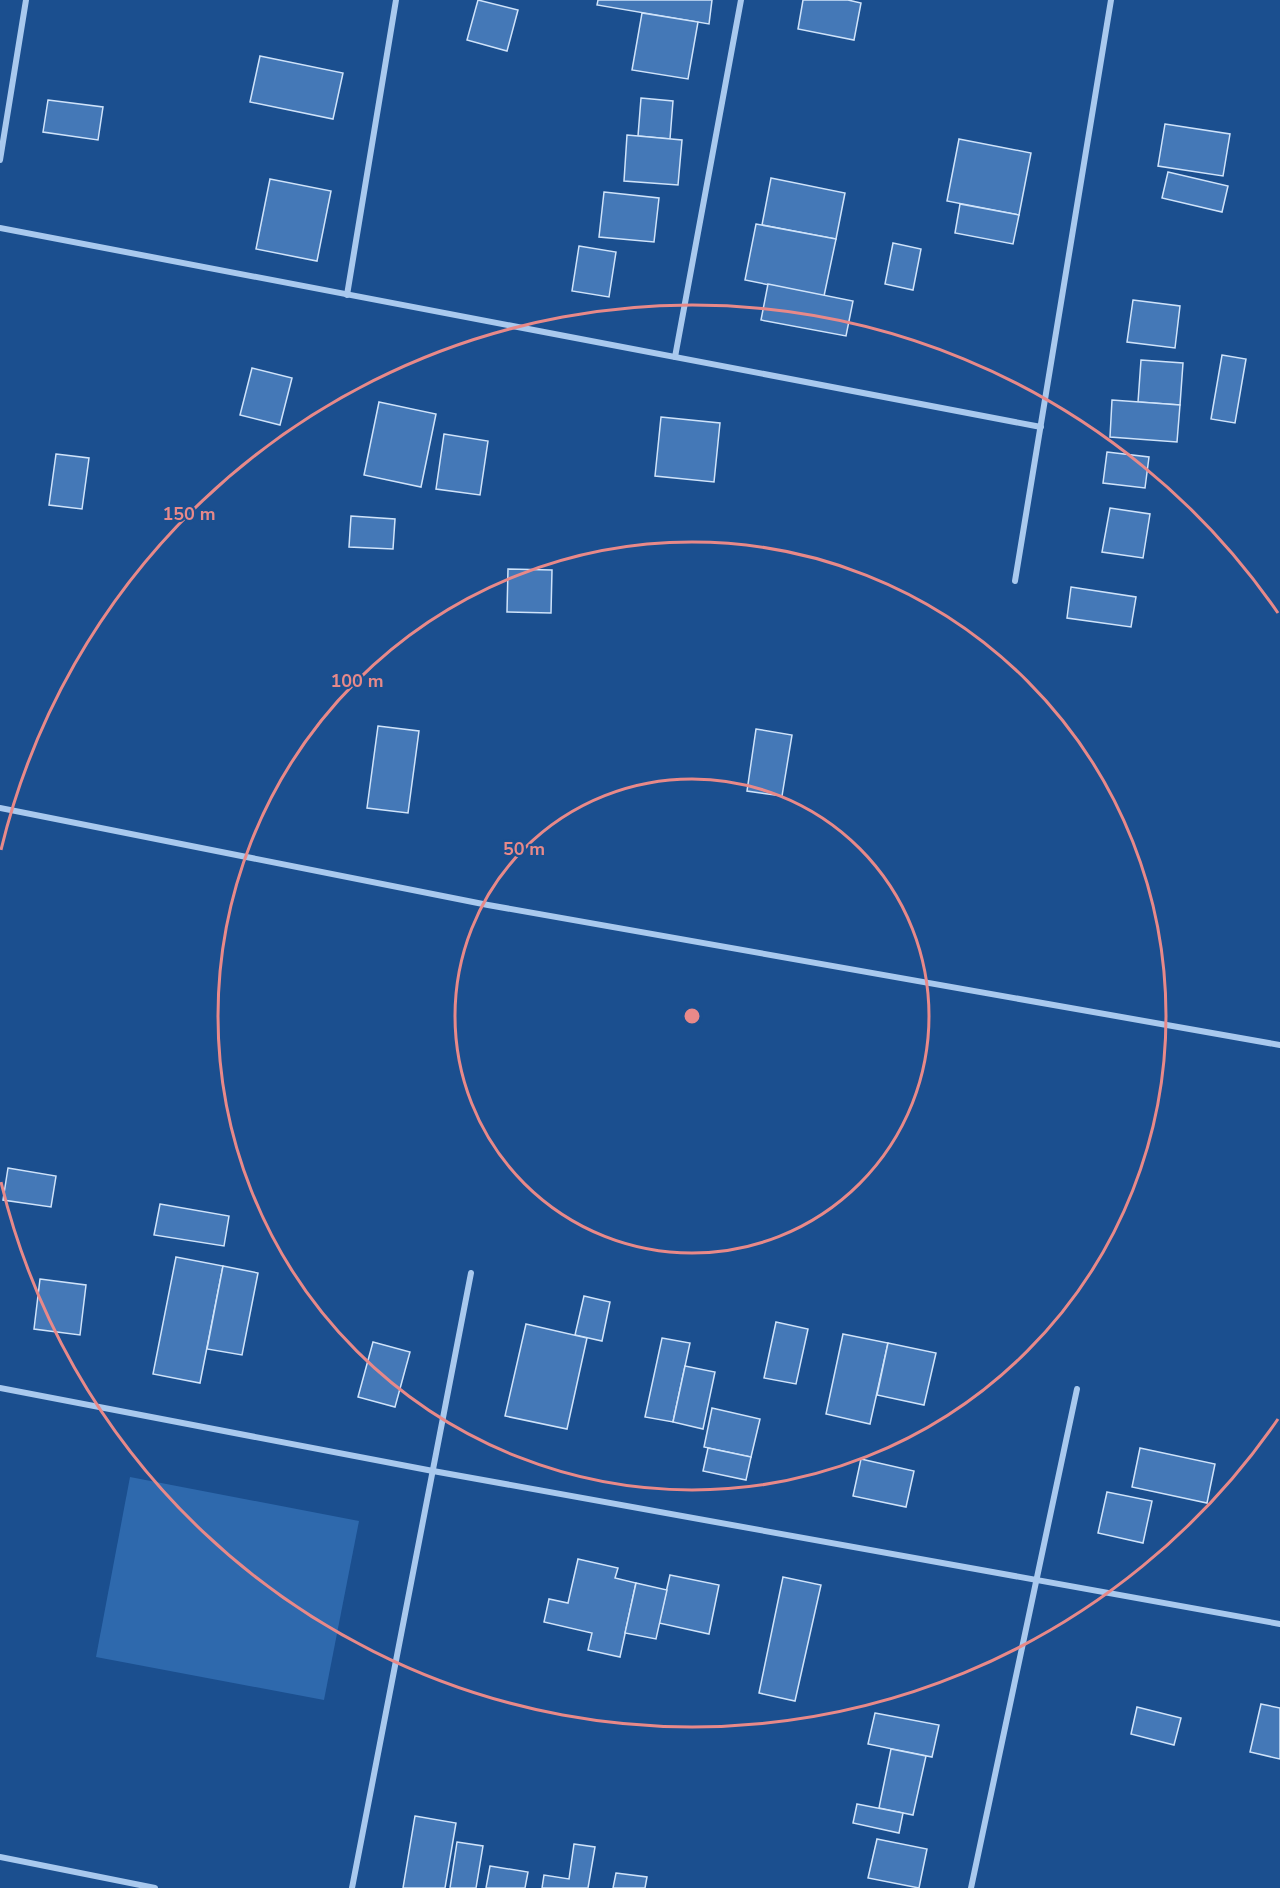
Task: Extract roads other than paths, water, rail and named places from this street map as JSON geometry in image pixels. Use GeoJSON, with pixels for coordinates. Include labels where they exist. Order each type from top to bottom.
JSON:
{"type":"FeatureCollection","features":[{"type":"Feature","properties":{"kind":"street"},"geometry":{"type":"LineString","coordinates":[[0,160],[26,0]]}},
{"type":"Feature","properties":{"kind":"street"},"geometry":{"type":"LineString","coordinates":[[347,295],[396,0]]}},
{"type":"Feature","properties":{"kind":"street"},"geometry":{"type":"LineString","coordinates":[[675,357],[741,0]]}},
{"type":"Feature","properties":{"kind":"street"},"geometry":{"type":"LineString","coordinates":[[1015,581],[1111,0]]}},
{"type":"Feature","properties":{"kind":"street"},"geometry":{"type":"LineString","coordinates":[[0,228],[1041,427]]}},
{"type":"Feature","properties":{"kind":"street"},"geometry":{"type":"LineString","coordinates":[[0,808],[488,905],[1280,1045]]}},
{"type":"Feature","properties":{"kind":"street"},"geometry":{"type":"LineString","coordinates":[[352,1888],[471,1273]]}},
{"type":"Feature","properties":{"kind":"street"},"geometry":{"type":"LineString","coordinates":[[0,1388],[433,1471],[1280,1624]]}},
{"type":"Feature","properties":{"kind":"street"},"geometry":{"type":"LineString","coordinates":[[971,1888],[1077,1389]]}},
{"type":"Feature","properties":{"kind":"street"},"geometry":{"type":"LineString","coordinates":[[0,1857],[155,1888]]}}]}
